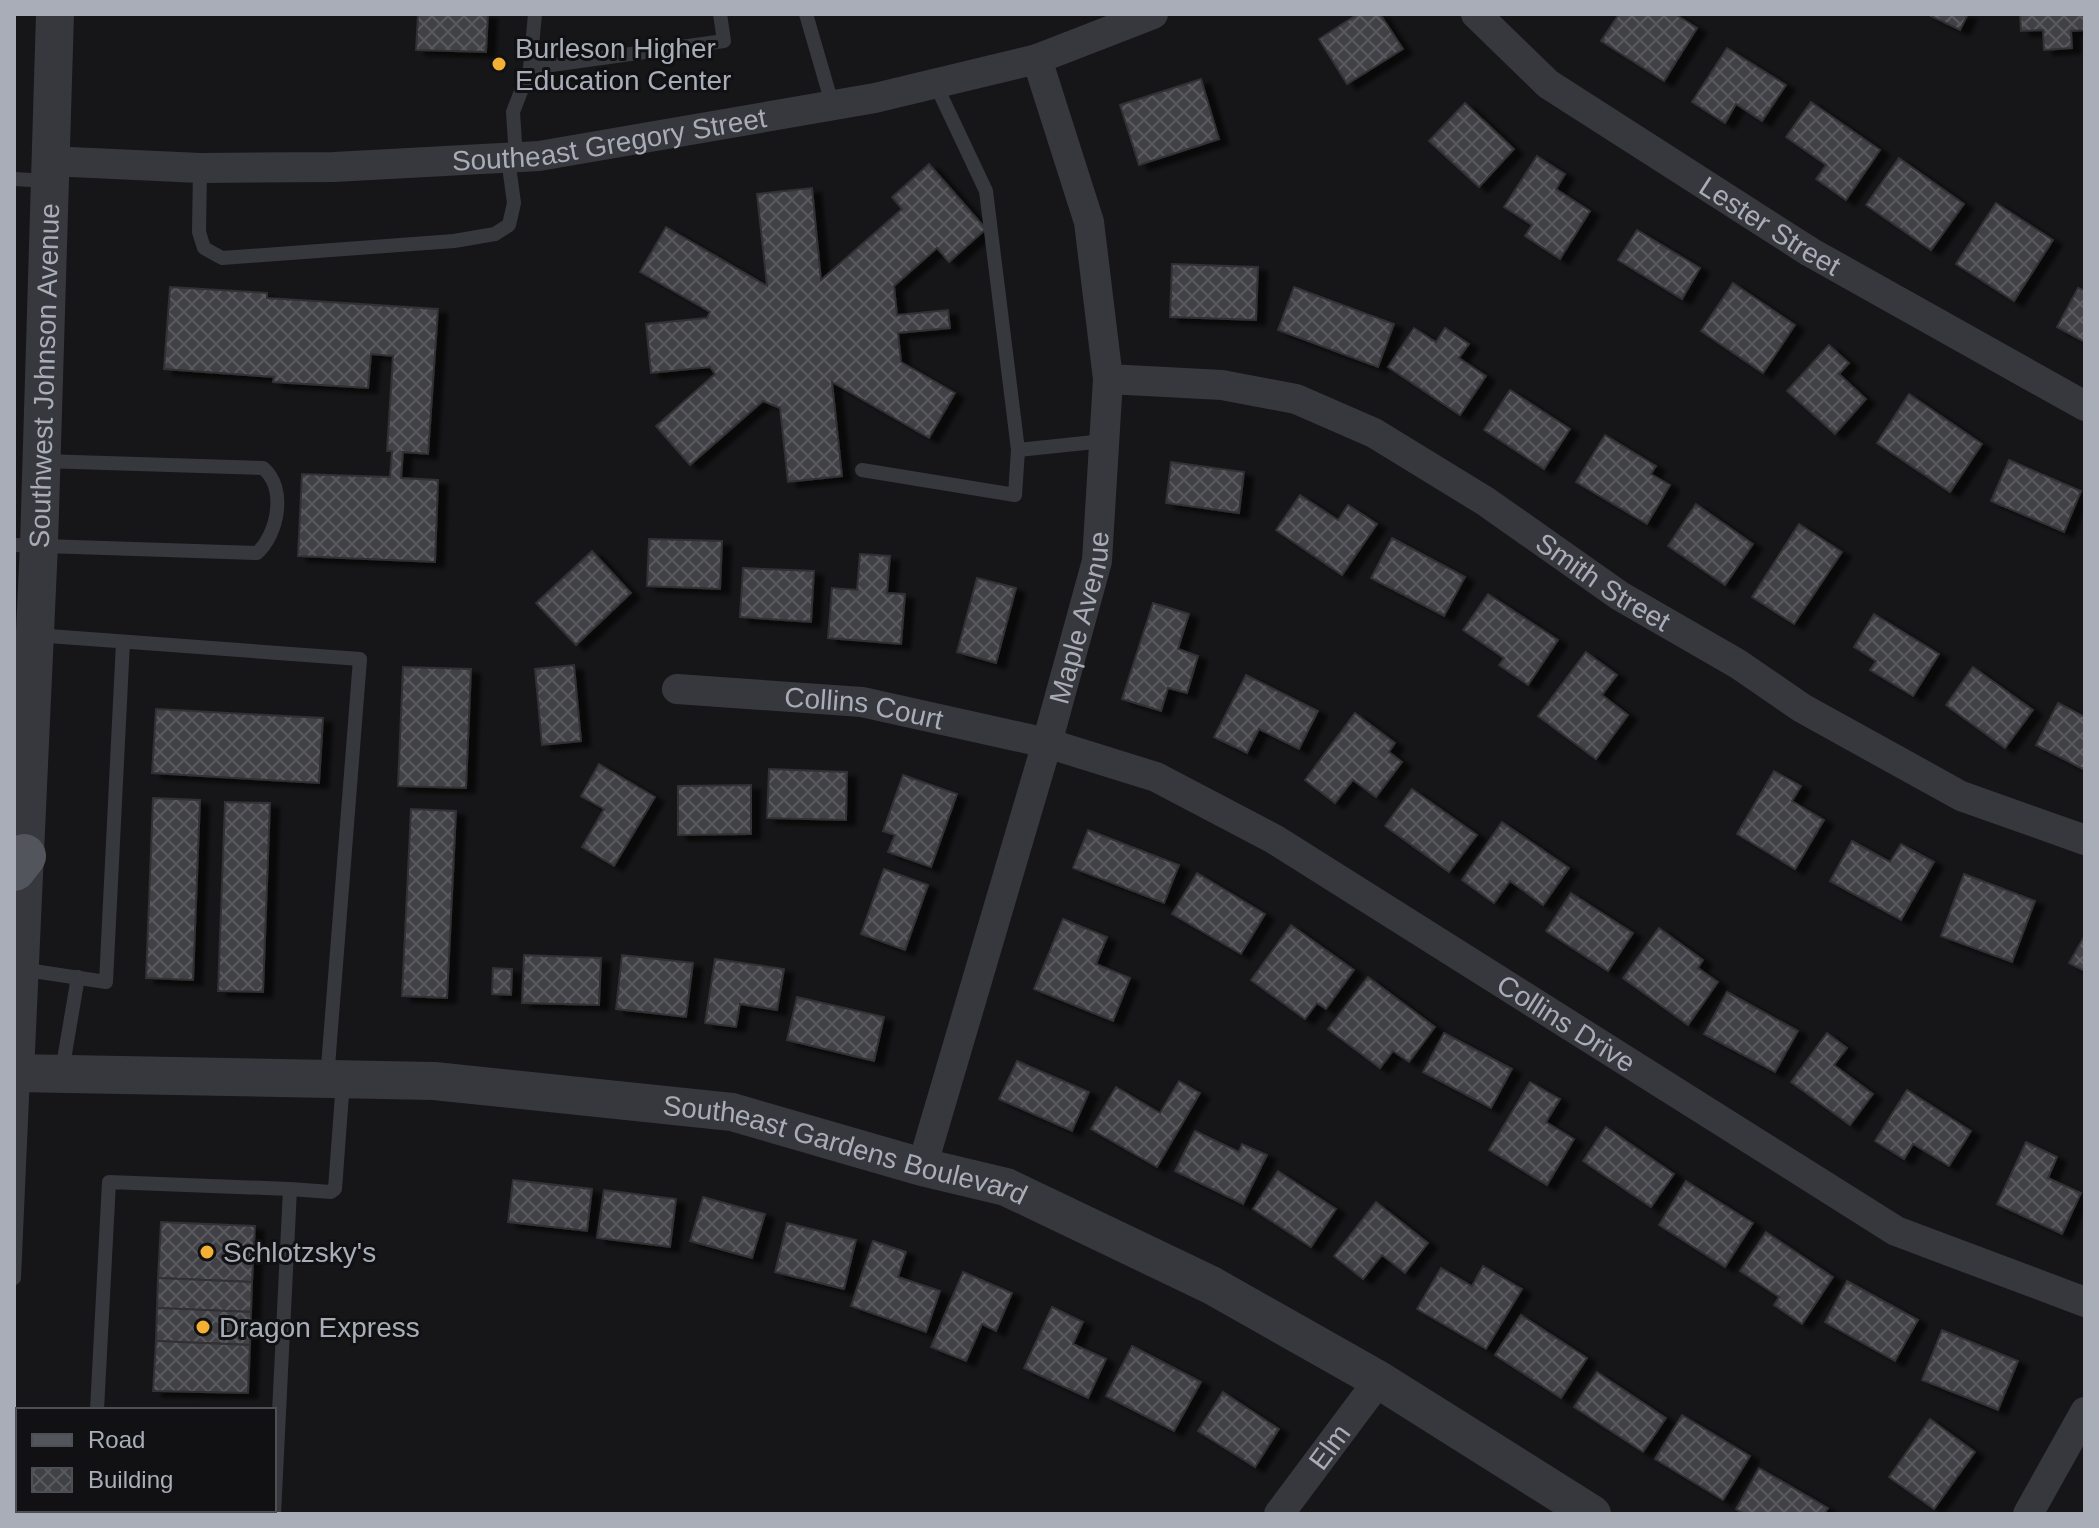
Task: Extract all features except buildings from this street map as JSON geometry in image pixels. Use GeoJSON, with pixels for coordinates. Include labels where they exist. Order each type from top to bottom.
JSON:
{"type":"FeatureCollection","features":[{"type":"Feature","properties":{"kind":"street","name":"Southwest Johnson Avenue"},"geometry":{"type":"LineString","coordinates":[[17,1073],[19,863],[35,635],[26,544],[39,461],[37,174],[55,14]]}},
{"type":"Feature","properties":{"kind":"street","name":"Southeast Gregory Street"},"geometry":{"type":"LineString","coordinates":[[37,174],[386,166],[512,159],[833,107],[1037,59],[1153,14]]}},
{"type":"Feature","properties":{"kind":"street","name":"Lester Street"},"geometry":{"type":"LineString","coordinates":[[1476,14],[1548,84],[1574,101],[1810,252],[2085,406]]}},
{"type":"Feature","properties":{"kind":"street","name":"Maple Avenue"},"geometry":{"type":"LineString","coordinates":[[922,1167],[1047,743],[1097,561],[1108,379],[1089,222],[1037,59]]}},
{"type":"Feature","properties":{"kind":"street","name":"Smith Street"},"geometry":{"type":"LineString","coordinates":[[1108,379],[1222,385],[1296,399],[1374,433],[1485,501],[1620,596],[1738,664],[1802,708],[1961,796],[2085,840]]}},
{"type":"Feature","properties":{"kind":"street","name":"Collins Court"},"geometry":{"type":"LineString","coordinates":[[677,689],[862,702],[1047,743]]}},
{"type":"Feature","properties":{"kind":"street","name":"Collins Drive"},"geometry":{"type":"LineString","coordinates":[[1047,743],[1156,777],[1274,839],[1754,1138],[1896,1231],[2085,1302]]}},
{"type":"Feature","properties":{"kind":"street","name":"Southeast Gardens Boulevard"},"geometry":{"type":"LineString","coordinates":[[17,1073],[434,1081],[732,1112],[922,1167],[1006,1187],[1096,1227],[1211,1285],[1379,1380],[1592,1514]]}},
{"type":"Feature","properties":{"kind":"street","name":"Elm"},"geometry":{"type":"LineString","coordinates":[[1279,1514],[1379,1380]]}},
{"type":"Feature","properties":{"kind":"street"},"geometry":{"type":"LineString","coordinates":[[2028,1514],[2085,1412]]}},
{"type":"Feature","properties":{"kind":"lane"},"geometry":{"type":"LineString","coordinates":[[200,168],[199,232],[204,248],[222,258],[454,241],[495,234],[509,225],[514,203],[513,112],[530,68],[535,14]]}},
{"type":"Feature","properties":{"kind":"lane"},"geometry":{"type":"LineString","coordinates":[[530,68],[724,41],[720,14]]}},
{"type":"Feature","properties":{"kind":"lane"},"geometry":{"type":"LineString","coordinates":[[806,14],[833,107]]}},
{"type":"Feature","properties":{"kind":"lane"},"geometry":{"type":"LineString","coordinates":[[862,470],[1015,495],[1018,450],[986,191],[935,83]]}},
{"type":"Feature","properties":{"kind":"lane"},"geometry":{"type":"LineString","coordinates":[[1018,450],[1104,441]]}},
{"type":"Feature","properties":{"kind":"lane"},"geometry":{"type":"LineString","coordinates":[[26,544],[257,553],[267,544],[275,524],[277,495],[273,476],[263,468],[39,461]]}},
{"type":"Feature","properties":{"kind":"lane"},"geometry":{"type":"LineString","coordinates":[[35,635],[360,659],[335,1081],[335,1189],[331,1192],[109,1182],[97,1408]]}},
{"type":"Feature","properties":{"kind":"lane"},"geometry":{"type":"LineString","coordinates":[[19,969],[106,982],[123,642]]}},
{"type":"Feature","properties":{"kind":"lane"},"geometry":{"type":"LineString","coordinates":[[62,1075],[78,977]]}},
{"type":"Feature","properties":{"kind":"lane"},"geometry":{"type":"LineString","coordinates":[[14,1278],[17,1073]]}},
{"type":"Feature","properties":{"kind":"lane"},"geometry":{"type":"LineString","coordinates":[[276,1450],[290,1189]]}},
{"type":"Feature","properties":{"kind":"place","name":"Burleson Higher Education Center"},"geometry":{"type":"Point","coordinates":[499,64]}},
{"type":"Feature","properties":{"kind":"place","name":"Schlotzsky's"},"geometry":{"type":"Point","coordinates":[207,1252]}},
{"type":"Feature","properties":{"kind":"place","name":"Dragon Express"},"geometry":{"type":"Point","coordinates":[203,1327]}}]}
